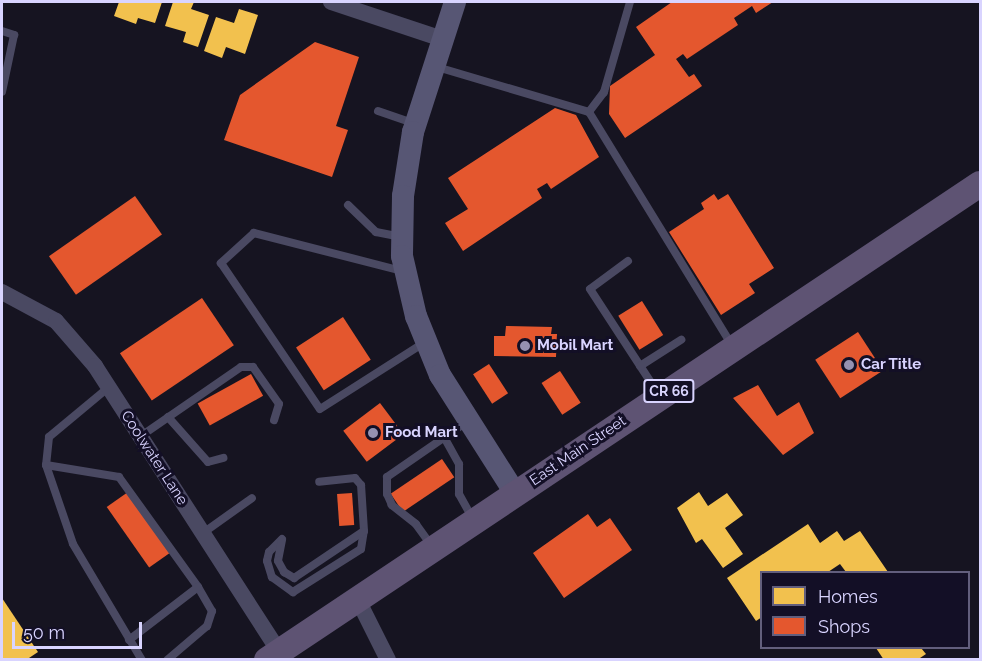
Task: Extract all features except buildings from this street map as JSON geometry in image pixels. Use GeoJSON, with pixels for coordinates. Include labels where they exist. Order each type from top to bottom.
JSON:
{"type":"FeatureCollection","features":[{"type":"Feature","properties":{"kind":"main road"},"geometry":{"type":"LineString","coordinates":[[455,2],[416,124],[403,196],[402,237],[406,272],[426,341],[440,375],[515,494]]}},
{"type":"Feature","properties":{"kind":"main road","name":"East Main Street"},"geometry":{"type":"LineString","coordinates":[[277,657],[515,494],[981,184]]}},
{"type":"Feature","properties":{"kind":"street"},"geometry":{"type":"LineString","coordinates":[[331,2],[442,39]]}},
{"type":"Feature","properties":{"kind":"street","name":"Coolwater Lane"},"geometry":{"type":"LineString","coordinates":[[2,292],[56,321],[109,387],[203,533],[277,657]]}},
{"type":"Feature","properties":{"kind":"street"},"geometry":{"type":"LineString","coordinates":[[358,600],[388,660]]}},
{"type":"Feature","properties":{"kind":"lane"},"geometry":{"type":"LineString","coordinates":[[588,112],[604,92],[630,2]]}},
{"type":"Feature","properties":{"kind":"lane"},"geometry":{"type":"LineString","coordinates":[[2,31],[14,35],[2,92]]}},
{"type":"Feature","properties":{"kind":"lane"},"geometry":{"type":"LineString","coordinates":[[434,66],[588,112],[733,348]]}},
{"type":"Feature","properties":{"kind":"lane"},"geometry":{"type":"LineString","coordinates":[[378,111],[416,124]]}},
{"type":"Feature","properties":{"kind":"lane"},"geometry":{"type":"LineString","coordinates":[[348,205],[376,232],[402,237]]}},
{"type":"Feature","properties":{"kind":"lane"},"geometry":{"type":"LineString","coordinates":[[406,272],[254,233],[221,263],[320,409],[426,341]]}},
{"type":"Feature","properties":{"kind":"lane"},"geometry":{"type":"LineString","coordinates":[[628,261],[590,289],[661,397]]}},
{"type":"Feature","properties":{"kind":"lane"},"geometry":{"type":"LineString","coordinates":[[640,366],[681,340]]}},
{"type":"Feature","properties":{"kind":"lane"},"geometry":{"type":"LineString","coordinates":[[141,436],[241,367],[253,366],[279,404],[274,420]]}},
{"type":"Feature","properties":{"kind":"lane"},"geometry":{"type":"LineString","coordinates":[[109,387],[49,437],[46,465],[73,544],[142,660]]}},
{"type":"Feature","properties":{"kind":"lane"},"geometry":{"type":"LineString","coordinates":[[168,417],[208,462],[223,458]]}},
{"type":"Feature","properties":{"kind":"lane"},"geometry":{"type":"LineString","coordinates":[[434,549],[416,524],[392,506],[386,484],[391,472],[468,421]]}},
{"type":"Feature","properties":{"kind":"lane"},"geometry":{"type":"LineString","coordinates":[[444,437],[459,464],[459,494],[475,521]]}},
{"type":"Feature","properties":{"kind":"lane"},"geometry":{"type":"LineString","coordinates":[[46,465],[119,477],[198,587],[212,611],[207,626],[167,660]]}},
{"type":"Feature","properties":{"kind":"lane"},"geometry":{"type":"LineString","coordinates":[[319,482],[355,478],[361,485],[364,531],[361,549],[293,592],[272,576],[267,561],[269,552],[282,539],[278,561],[284,572],[294,578],[364,531]]}},
{"type":"Feature","properties":{"kind":"lane"},"geometry":{"type":"LineString","coordinates":[[203,533],[252,498]]}},
{"type":"Feature","properties":{"kind":"lane"},"geometry":{"type":"LineString","coordinates":[[129,640],[198,587]]}},
{"type":"Feature","properties":{"kind":"place","name":"Mobil Mart"},"geometry":{"type":"Point","coordinates":[525,346]}},
{"type":"Feature","properties":{"kind":"place","name":"Car Title"},"geometry":{"type":"Point","coordinates":[849,365]}},
{"type":"Feature","properties":{"kind":"place","name":"Food Mart"},"geometry":{"type":"Point","coordinates":[373,433]}}]}
